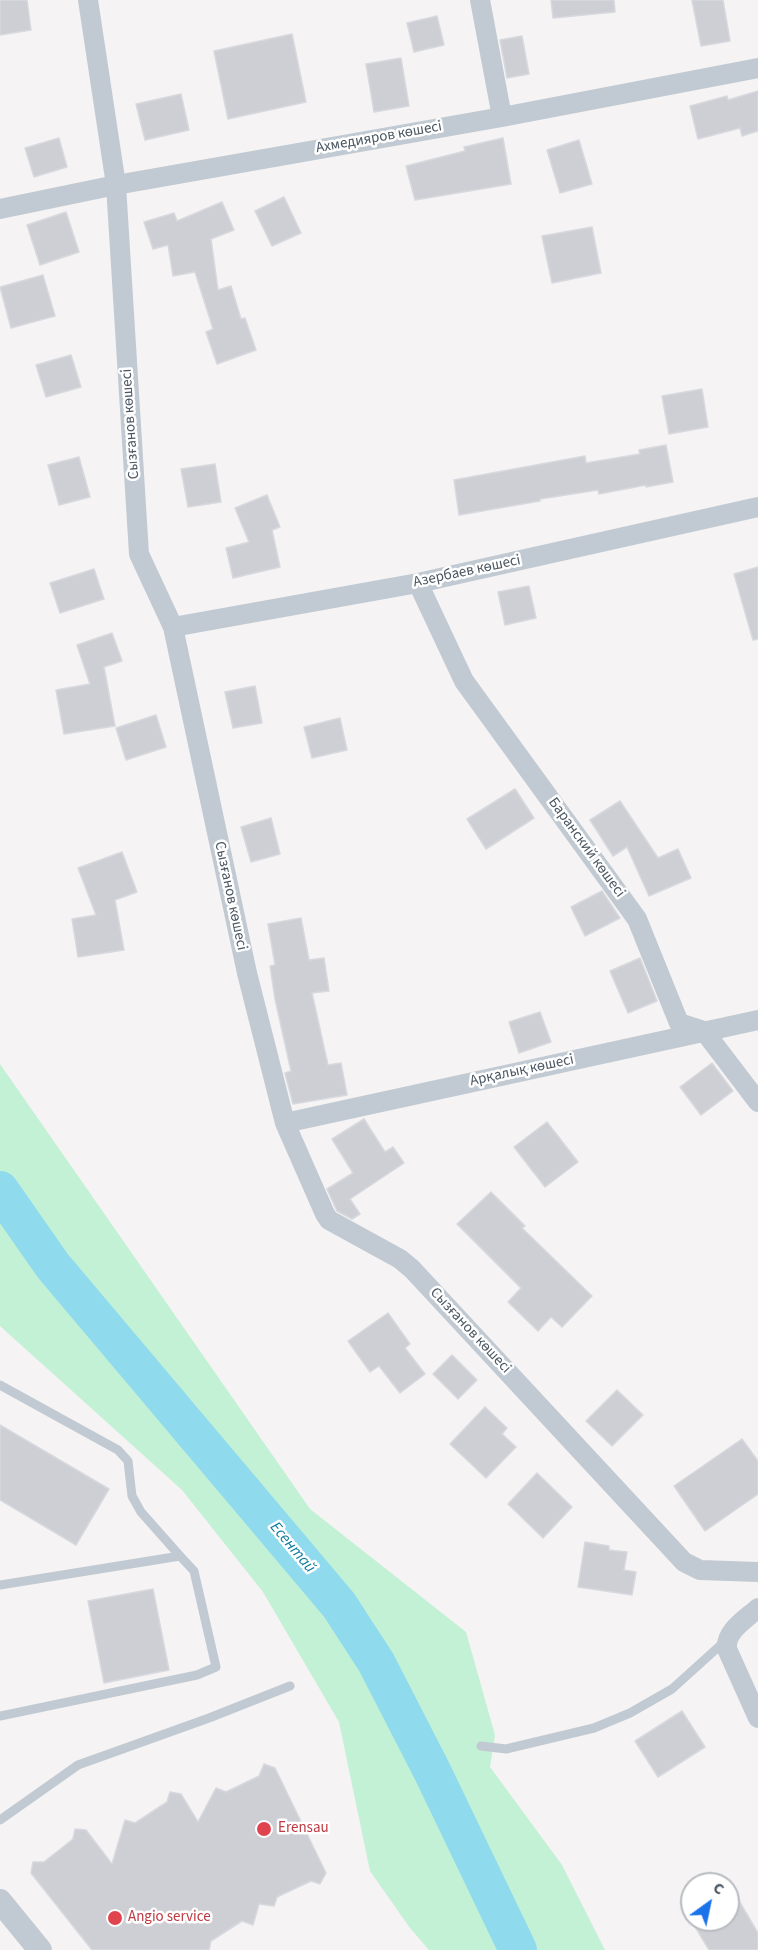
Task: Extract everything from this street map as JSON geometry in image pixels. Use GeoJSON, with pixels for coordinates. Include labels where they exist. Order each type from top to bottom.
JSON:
{"type":"FeatureCollection","features":[{"type":"Feature","properties":{"kind":"street","name":"Сызғанов көшесі"},"geometry":{"type":"LineString","coordinates":[[88,0],[116,185],[139,554],[173,627],[247,973],[285,1123],[329,1220],[400,1259],[412,1269],[684,1562],[700,1570],[758,1572]]}},
{"type":"Feature","properties":{"kind":"street"},"geometry":{"type":"LineString","coordinates":[[480,0],[502,117]]}},
{"type":"Feature","properties":{"kind":"street","name":"Ахмедияров көшесі"},"geometry":{"type":"LineString","coordinates":[[0,209],[116,185],[502,117],[758,68]]}},
{"type":"Feature","properties":{"kind":"street","name":"Азербаев көшесі"},"geometry":{"type":"LineString","coordinates":[[173,627],[418,583],[758,507]]}},
{"type":"Feature","properties":{"kind":"street","name":"Баранский көшесі"},"geometry":{"type":"LineString","coordinates":[[418,583],[464,681],[637,919],[679,1023],[704,1031],[758,1102]]}},
{"type":"Feature","properties":{"kind":"street","name":"Арқалық көшесі"},"geometry":{"type":"LineString","coordinates":[[285,1123],[758,1020]]}},
{"type":"Feature","properties":{"kind":"street"},"geometry":{"type":"LineString","coordinates":[[758,1608],[732,1632],[726,1641],[727,1649],[758,1718]]}},
{"type":"Feature","properties":{"kind":"street"},"geometry":{"type":"LineString","coordinates":[[0,1901],[40,1950]]}},
{"type":"Feature","properties":{"kind":"lane"},"geometry":{"type":"LineString","coordinates":[[0,1385],[118,1450],[128,1461],[132,1496],[141,1512],[194,1571],[216,1668],[197,1675],[0,1716]]}},
{"type":"Feature","properties":{"kind":"lane"},"geometry":{"type":"LineString","coordinates":[[0,1584],[180,1556]]}},
{"type":"Feature","properties":{"kind":"lane"},"geometry":{"type":"LineString","coordinates":[[481,1746],[506,1749],[594,1728],[630,1713],[672,1689],[726,1641]]}},
{"type":"Feature","properties":{"kind":"lane"},"geometry":{"type":"LineString","coordinates":[[0,1820],[78,1765],[290,1686]]}},
{"type":"Feature","properties":{"kind":"green space"},"geometry":{"type":"Polygon","coordinates":[[[0,1064],[310,1509],[466,1632],[495,1735],[490,1767],[562,1865],[605,1950],[429,1950],[410,1928],[370,1871],[339,1722],[263,1592],[182,1490],[0,1326],[0,1064]]]}},
{"type":"Feature","properties":{"kind":"building"},"geometry":{"type":"Polygon","coordinates":[[[0,0],[27,0],[31,30],[0,35],[0,0]]]}},
{"type":"Feature","properties":{"kind":"building"},"geometry":{"type":"Polygon","coordinates":[[[551,0],[614,0],[615,12],[553,18],[551,0]]]}},
{"type":"Feature","properties":{"kind":"building"},"geometry":{"type":"Polygon","coordinates":[[[692,0],[723,0],[730,41],[701,46],[692,0]]]}},
{"type":"Feature","properties":{"kind":"building"},"geometry":{"type":"Polygon","coordinates":[[[437,16],[444,45],[414,52],[407,23],[437,16]]]}},
{"type":"Feature","properties":{"kind":"building"},"geometry":{"type":"Polygon","coordinates":[[[292,34],[306,102],[228,119],[214,51],[292,34]]]}},
{"type":"Feature","properties":{"kind":"building"},"geometry":{"type":"Polygon","coordinates":[[[522,36],[529,74],[507,78],[500,40],[522,36]]]}},
{"type":"Feature","properties":{"kind":"building"},"geometry":{"type":"Polygon","coordinates":[[[401,58],[409,106],[374,112],[366,64],[401,58]]]}},
{"type":"Feature","properties":{"kind":"building"},"geometry":{"type":"Polygon","coordinates":[[[758,91],[758,131],[742,136],[740,128],[698,139],[690,106],[727,96],[728,100],[758,91]]]}},
{"type":"Feature","properties":{"kind":"building"},"geometry":{"type":"Polygon","coordinates":[[[181,94],[189,130],[145,140],[136,104],[181,94]]]}},
{"type":"Feature","properties":{"kind":"building"},"geometry":{"type":"Polygon","coordinates":[[[59,138],[67,167],[34,177],[25,148],[59,138]]]}},
{"type":"Feature","properties":{"kind":"building"},"geometry":{"type":"Polygon","coordinates":[[[503,138],[511,184],[415,200],[406,166],[465,151],[464,147],[503,138]]]}},
{"type":"Feature","properties":{"kind":"building"},"geometry":{"type":"Polygon","coordinates":[[[579,140],[592,184],[560,193],[547,150],[579,140]]]}},
{"type":"Feature","properties":{"kind":"building"},"geometry":{"type":"Polygon","coordinates":[[[284,197],[301,233],[272,246],[255,211],[284,197]]]}},
{"type":"Feature","properties":{"kind":"building"},"geometry":{"type":"Polygon","coordinates":[[[222,202],[234,230],[211,239],[218,290],[231,286],[241,319],[245,318],[256,350],[217,364],[206,332],[213,329],[195,272],[173,276],[168,245],[153,249],[144,222],[174,213],[177,221],[222,202]]]}},
{"type":"Feature","properties":{"kind":"building"},"geometry":{"type":"Polygon","coordinates":[[[66,212],[79,252],[40,265],[27,225],[66,212]]]}},
{"type":"Feature","properties":{"kind":"building"},"geometry":{"type":"Polygon","coordinates":[[[592,227],[601,273],[552,283],[542,236],[592,227]]]}},
{"type":"Feature","properties":{"kind":"building"},"geometry":{"type":"Polygon","coordinates":[[[43,275],[55,316],[11,328],[0,287],[43,275]]]}},
{"type":"Feature","properties":{"kind":"building"},"geometry":{"type":"Polygon","coordinates":[[[71,355],[81,387],[46,397],[36,365],[71,355]]]}},
{"type":"Feature","properties":{"kind":"building"},"geometry":{"type":"Polygon","coordinates":[[[702,389],[708,427],[669,434],[662,396],[702,389]]]}},
{"type":"Feature","properties":{"kind":"building"},"geometry":{"type":"Polygon","coordinates":[[[666,445],[673,482],[599,494],[598,490],[459,515],[454,480],[585,456],[586,463],[640,454],[639,450],[666,445]]]}},
{"type":"Feature","properties":{"kind":"building"},"geometry":{"type":"Polygon","coordinates":[[[79,457],[90,497],[59,505],[48,465],[79,457]]]}},
{"type":"Feature","properties":{"kind":"building"},"geometry":{"type":"Polygon","coordinates":[[[215,464],[221,502],[188,507],[181,469],[215,464]]]}},
{"type":"Feature","properties":{"kind":"building"},"geometry":{"type":"Polygon","coordinates":[[[267,495],[280,527],[272,530],[280,567],[233,578],[226,548],[249,542],[235,508],[267,495]]]}},
{"type":"Feature","properties":{"kind":"building"},"geometry":{"type":"Polygon","coordinates":[[[758,567],[758,639],[753,640],[734,574],[758,567]]]}},
{"type":"Feature","properties":{"kind":"building"},"geometry":{"type":"Polygon","coordinates":[[[94,569],[104,599],[60,613],[50,583],[94,569]]]}},
{"type":"Feature","properties":{"kind":"building"},"geometry":{"type":"Polygon","coordinates":[[[529,586],[536,618],[505,625],[498,592],[529,586]]]}},
{"type":"Feature","properties":{"kind":"building"},"geometry":{"type":"Polygon","coordinates":[[[112,633],[122,661],[104,667],[115,726],[64,734],[56,690],[90,684],[77,645],[112,633]]]}},
{"type":"Feature","properties":{"kind":"building"},"geometry":{"type":"Polygon","coordinates":[[[255,686],[262,723],[233,728],[225,692],[255,686]]]}},
{"type":"Feature","properties":{"kind":"building"},"geometry":{"type":"Polygon","coordinates":[[[156,715],[166,747],[126,760],[116,728],[156,715]]]}},
{"type":"Feature","properties":{"kind":"building"},"geometry":{"type":"Polygon","coordinates":[[[340,718],[347,750],[312,758],[304,727],[340,718]]]}},
{"type":"Feature","properties":{"kind":"building"},"geometry":{"type":"Polygon","coordinates":[[[515,789],[534,818],[486,849],[467,819],[515,789]]]}},
{"type":"Feature","properties":{"kind":"building"},"geometry":{"type":"Polygon","coordinates":[[[620,801],[658,858],[678,849],[691,878],[649,896],[627,847],[613,856],[590,820],[620,801]]]}},
{"type":"Feature","properties":{"kind":"building"},"geometry":{"type":"Polygon","coordinates":[[[271,818],[280,854],[251,862],[241,827],[271,818]]]}},
{"type":"Feature","properties":{"kind":"building"},"geometry":{"type":"Polygon","coordinates":[[[122,852],[137,892],[115,900],[124,950],[78,957],[72,919],[96,915],[78,868],[122,852]]]}},
{"type":"Feature","properties":{"kind":"building"},"geometry":{"type":"Polygon","coordinates":[[[602,891],[620,918],[585,936],[571,907],[602,891]]]}},
{"type":"Feature","properties":{"kind":"building"},"geometry":{"type":"Polygon","coordinates":[[[301,918],[309,960],[324,958],[329,991],[312,993],[328,1065],[341,1063],[347,1095],[293,1104],[285,1073],[291,1071],[270,966],[275,965],[268,924],[301,918]]]}},
{"type":"Feature","properties":{"kind":"building"},"geometry":{"type":"Polygon","coordinates":[[[640,958],[657,1001],[628,1013],[610,971],[640,958]]]}},
{"type":"Feature","properties":{"kind":"building"},"geometry":{"type":"Polygon","coordinates":[[[540,1012],[551,1042],[519,1053],[509,1022],[540,1012]]]}},
{"type":"Feature","properties":{"kind":"building"},"geometry":{"type":"Polygon","coordinates":[[[712,1063],[733,1091],[701,1115],[680,1087],[712,1063]]]}},
{"type":"Feature","properties":{"kind":"building"},"geometry":{"type":"Polygon","coordinates":[[[364,1119],[385,1152],[393,1147],[404,1163],[350,1199],[360,1214],[352,1219],[337,1211],[327,1189],[353,1173],[332,1139],[364,1119]]]}},
{"type":"Feature","properties":{"kind":"building"},"geometry":{"type":"Polygon","coordinates":[[[547,1122],[578,1162],[545,1187],[514,1147],[547,1122]]]}},
{"type":"Feature","properties":{"kind":"building"},"geometry":{"type":"Polygon","coordinates":[[[491,1192],[525,1226],[522,1228],[592,1296],[562,1327],[551,1317],[538,1331],[508,1302],[521,1288],[457,1224],[491,1192]]]}},
{"type":"Feature","properties":{"kind":"building"},"geometry":{"type":"Polygon","coordinates":[[[388,1313],[410,1344],[405,1348],[425,1374],[400,1393],[379,1366],[370,1372],[348,1341],[388,1313]]]}},
{"type":"Feature","properties":{"kind":"building"},"geometry":{"type":"Polygon","coordinates":[[[452,1355],[477,1380],[458,1399],[433,1374],[452,1355]]]}},
{"type":"Feature","properties":{"kind":"building"},"geometry":{"type":"Polygon","coordinates":[[[617,1390],[643,1415],[612,1446],[586,1421],[617,1390]]]}},
{"type":"Feature","properties":{"kind":"building"},"geometry":{"type":"Polygon","coordinates":[[[485,1407],[507,1428],[502,1434],[516,1447],[486,1478],[450,1444],[485,1407]]]}},
{"type":"Feature","properties":{"kind":"building"},"geometry":{"type":"Polygon","coordinates":[[[0,1425],[109,1489],[76,1545],[0,1500],[0,1425]]]}},
{"type":"Feature","properties":{"kind":"building"},"geometry":{"type":"Polygon","coordinates":[[[742,1439],[758,1461],[758,1494],[705,1531],[674,1486],[742,1439]]]}},
{"type":"Feature","properties":{"kind":"building"},"geometry":{"type":"Polygon","coordinates":[[[537,1473],[572,1507],[543,1538],[508,1504],[537,1473]]]}},
{"type":"Feature","properties":{"kind":"building"},"geometry":{"type":"Polygon","coordinates":[[[585,1542],[609,1546],[609,1550],[627,1552],[624,1570],[636,1572],[632,1595],[578,1587],[585,1542]]]}},
{"type":"Feature","properties":{"kind":"building"},"geometry":{"type":"Polygon","coordinates":[[[153,1589],[169,1670],[104,1683],[88,1601],[153,1589]]]}},
{"type":"Feature","properties":{"kind":"building"},"geometry":{"type":"Polygon","coordinates":[[[682,1711],[705,1747],[658,1777],[635,1741],[682,1711]]]}},
{"type":"Feature","properties":{"kind":"building"},"geometry":{"type":"Polygon","coordinates":[[[264,1764],[275,1768],[326,1873],[320,1884],[311,1881],[277,1897],[274,1906],[259,1904],[253,1925],[242,1921],[211,1941],[209,1950],[92,1950],[31,1873],[33,1862],[44,1862],[73,1839],[75,1829],[86,1830],[112,1864],[125,1820],[135,1823],[167,1802],[170,1792],[181,1794],[198,1822],[216,1788],[226,1792],[259,1776],[264,1764]]]}},
{"type":"Feature","properties":{"kind":"building"},"geometry":{"type":"Polygon","coordinates":[[[740,1902],[758,1933],[758,1950],[709,1950],[698,1932],[740,1932],[740,1902]]]}},
{"type":"Feature","properties":{"kind":"waterway","name":"Есентай"},"geometry":{"type":"LineString","coordinates":[[0,1190],[53,1266],[339,1605],[376,1662],[432,1771],[518,1950]]}},
{"type":"Feature","properties":{"kind":"place","name":"Erensau"},"geometry":{"type":"Point","coordinates":[264,1829]}},
{"type":"Feature","properties":{"kind":"place","name":"Angio service"},"geometry":{"type":"Point","coordinates":[115,1918]}}]}
